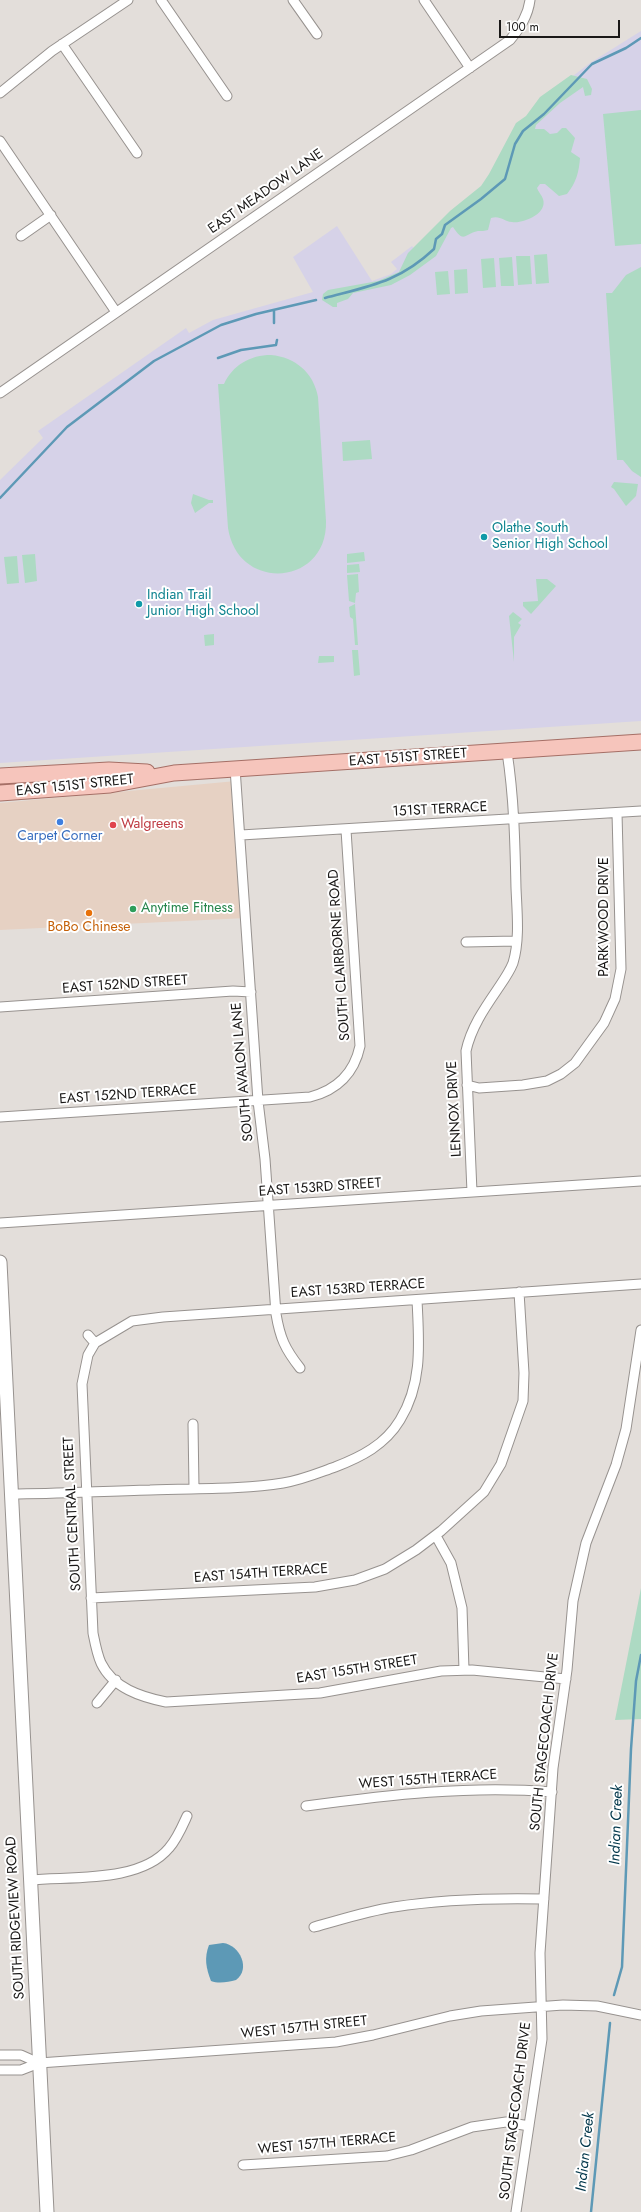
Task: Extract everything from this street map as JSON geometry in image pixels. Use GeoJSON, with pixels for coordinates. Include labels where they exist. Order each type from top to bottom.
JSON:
{"type":"FeatureCollection","features":[{"type":"Feature","properties":{"kind":"main road","name":"EAST 151ST STREET"},"geometry":{"type":"LineString","coordinates":[[0,793],[110,785],[174,773],[235,768],[507,752],[641,742]]}},
{"type":"Feature","properties":{"kind":"main road","name":"EAST 151ST STREET"},"geometry":{"type":"LineString","coordinates":[[0,776],[109,770],[174,773]]}},
{"type":"Feature","properties":{"kind":"main road","name":"SOUTH RIDGEVIEW ROAD"},"geometry":{"type":"LineString","coordinates":[[0,1262],[5,1494],[30,1880],[47,2212]]}},
{"type":"Feature","properties":{"kind":"street"},"geometry":{"type":"LineString","coordinates":[[0,94],[62,44],[128,0]]}},
{"type":"Feature","properties":{"kind":"street"},"geometry":{"type":"LineString","coordinates":[[161,0],[227,96]]}},
{"type":"Feature","properties":{"kind":"street"},"geometry":{"type":"LineString","coordinates":[[293,0],[317,34]]}},
{"type":"Feature","properties":{"kind":"street"},"geometry":{"type":"LineString","coordinates":[[424,0],[470,68]]}},
{"type":"Feature","properties":{"kind":"street","name":"EAST MEADOW LANE"},"geometry":{"type":"LineString","coordinates":[[0,393],[510,40],[521,27],[529,9],[530,0]]}},
{"type":"Feature","properties":{"kind":"street"},"geometry":{"type":"LineString","coordinates":[[62,44],[137,153]]}},
{"type":"Feature","properties":{"kind":"street"},"geometry":{"type":"LineString","coordinates":[[0,141],[116,312]]}},
{"type":"Feature","properties":{"kind":"street"},"geometry":{"type":"LineString","coordinates":[[21,236],[51,215]]}},
{"type":"Feature","properties":{"kind":"street","name":"LENNOX DRIVE"},"geometry":{"type":"LineString","coordinates":[[472,1192],[466,1051],[469,1037],[509,972],[515,956],[514,820],[507,752]]}},
{"type":"Feature","properties":{"kind":"street","name":"SOUTH AVALON LANE"},"geometry":{"type":"LineString","coordinates":[[235,768],[258,1101],[268,1205],[275,1308],[280,1337],[289,1354],[300,1368]]}},
{"type":"Feature","properties":{"kind":"street","name":"151ST TERRACE"},"geometry":{"type":"LineString","coordinates":[[240,835],[514,820],[641,811]]}},
{"type":"Feature","properties":{"kind":"street","name":"PARKWOOD DRIVE"},"geometry":{"type":"LineString","coordinates":[[467,1085],[479,1088],[523,1085],[547,1081],[561,1074],[575,1064],[604,1023],[616,999],[621,969],[617,813]]}},
{"type":"Feature","properties":{"kind":"street","name":"SOUTH CLAIRBORNE ROAD"},"geometry":{"type":"LineString","coordinates":[[258,1101],[310,1097],[329,1091],[348,1075],[358,1055],[360,1038],[346,830]]}},
{"type":"Feature","properties":{"kind":"street"},"geometry":{"type":"LineString","coordinates":[[466,942],[516,941]]}},
{"type":"Feature","properties":{"kind":"street","name":"EAST 152ND STREET"},"geometry":{"type":"LineString","coordinates":[[0,1007],[233,991],[251,992]]}},
{"type":"Feature","properties":{"kind":"street","name":"EAST 152ND TERRACE"},"geometry":{"type":"LineString","coordinates":[[0,1117],[258,1101]]}},
{"type":"Feature","properties":{"kind":"street","name":"EAST 153RD STREET"},"geometry":{"type":"LineString","coordinates":[[0,1223],[641,1181]]}},
{"type":"Feature","properties":{"kind":"street","name":"EAST 153RD TERRACE"},"geometry":{"type":"LineString","coordinates":[[95,1343],[132,1321],[275,1308],[417,1300],[641,1284]]}},
{"type":"Feature","properties":{"kind":"street","name":"EAST 154TH TERRACE"},"geometry":{"type":"LineString","coordinates":[[91,1598],[315,1587],[355,1580],[386,1569],[436,1536],[484,1492],[501,1464],[514,1428],[523,1401],[524,1373],[519,1292]]}},
{"type":"Feature","properties":{"kind":"street"},"geometry":{"type":"LineString","coordinates":[[5,1494],[268,1484],[309,1477],[352,1460],[372,1450],[388,1437],[400,1420],[417,1382],[417,1300]]}},
{"type":"Feature","properties":{"kind":"street","name":"SOUTH STAGECOACH DRIVE"},"geometry":{"type":"LineString","coordinates":[[516,2212],[542,2039],[540,1953],[552,1792],[566,1679],[573,1601],[586,1543],[616,1465],[626,1430],[641,1330]]}},
{"type":"Feature","properties":{"kind":"street"},"geometry":{"type":"LineString","coordinates":[[88,1335],[95,1343]]}},
{"type":"Feature","properties":{"kind":"street","name":"SOUTH CENTRAL STREET"},"geometry":{"type":"LineString","coordinates":[[95,1343],[88,1355],[82,1384],[92,1633],[102,1664],[116,1680]]}},
{"type":"Feature","properties":{"kind":"street"},"geometry":{"type":"LineString","coordinates":[[193,1424],[194,1488]]}},
{"type":"Feature","properties":{"kind":"street"},"geometry":{"type":"LineString","coordinates":[[436,1536],[450,1563],[462,1608],[464,1670]]}},
{"type":"Feature","properties":{"kind":"street","name":"EAST 155TH STREET"},"geometry":{"type":"LineString","coordinates":[[116,1680],[124,1689],[144,1698],[166,1702],[320,1693],[414,1675],[464,1670],[566,1679]]}},
{"type":"Feature","properties":{"kind":"street"},"geometry":{"type":"LineString","coordinates":[[97,1702],[116,1680]]}},
{"type":"Feature","properties":{"kind":"street","name":"WEST 155TH TERRACE"},"geometry":{"type":"LineString","coordinates":[[306,1806],[352,1800],[479,1788],[513,1788],[552,1792]]}},
{"type":"Feature","properties":{"kind":"street"},"geometry":{"type":"LineString","coordinates":[[30,1880],[124,1873],[140,1869],[156,1860],[170,1848],[187,1816]]}},
{"type":"Feature","properties":{"kind":"street"},"geometry":{"type":"LineString","coordinates":[[314,1927],[393,1907],[470,1899],[544,1899]]}},
{"type":"Feature","properties":{"kind":"street","name":"WEST 157TH STREET"},"geometry":{"type":"LineString","coordinates":[[0,2070],[21,2070],[39,2063],[336,2042],[374,2035],[450,2016],[482,2011],[541,2006],[597,2006],[641,2015]]}},
{"type":"Feature","properties":{"kind":"street","name":"WEST 157TH STREET"},"geometry":{"type":"LineString","coordinates":[[0,2055],[21,2055],[39,2063]]}},
{"type":"Feature","properties":{"kind":"street","name":"WEST 157TH TERRACE"},"geometry":{"type":"LineString","coordinates":[[243,2164],[387,2156],[411,2150],[472,2127],[506,2122],[529,2126]]}},
{"type":"Feature","properties":{"kind":"shaded area"},"geometry":{"type":"Polygon","coordinates":[[[641,31],[641,721],[0,763],[0,480],[43,438],[38,431],[186,328],[189,333],[213,320],[313,292],[293,257],[337,226],[372,281],[391,274],[397,269],[391,262],[412,246],[416,251],[495,177],[540,101],[590,63],[641,31]]]}},
{"type":"Feature","properties":{"kind":"shaded area"},"geometry":{"type":"Polygon","coordinates":[[[236,781],[246,918],[0,930],[0,803],[236,781]]]}},
{"type":"Feature","properties":{"kind":"green space"},"geometry":{"type":"Polygon","coordinates":[[[571,75],[587,79],[592,89],[591,95],[585,96],[583,87],[560,103],[536,125],[535,129],[544,129],[550,134],[557,133],[562,128],[566,128],[575,138],[571,152],[580,158],[580,163],[575,181],[567,194],[559,196],[545,184],[540,184],[537,188],[544,204],[538,213],[528,220],[516,222],[494,217],[491,218],[488,230],[473,232],[462,237],[453,227],[451,228],[436,256],[410,275],[391,285],[353,293],[348,299],[337,303],[337,307],[333,307],[322,300],[323,294],[328,290],[378,281],[399,272],[408,253],[450,211],[481,186],[516,123],[526,116],[540,97],[571,75]]]}},
{"type":"Feature","properties":{"kind":"green space"},"geometry":{"type":"Polygon","coordinates":[[[641,110],[641,244],[615,246],[603,114],[641,110]]]}},
{"type":"Feature","properties":{"kind":"green space"},"geometry":{"type":"Polygon","coordinates":[[[547,254],[549,283],[536,284],[534,255],[547,254]]]}},
{"type":"Feature","properties":{"kind":"green space"},"geometry":{"type":"Polygon","coordinates":[[[516,256],[530,256],[532,284],[518,285],[516,256]]]}},
{"type":"Feature","properties":{"kind":"green space"},"geometry":{"type":"Polygon","coordinates":[[[512,257],[514,286],[501,286],[499,258],[512,257]]]}},
{"type":"Feature","properties":{"kind":"green space"},"geometry":{"type":"Polygon","coordinates":[[[494,258],[496,287],[483,288],[481,259],[494,258]]]}},
{"type":"Feature","properties":{"kind":"green space"},"geometry":{"type":"Polygon","coordinates":[[[641,267],[641,477],[632,471],[623,460],[617,460],[606,293],[612,293],[626,275],[641,267]]]}},
{"type":"Feature","properties":{"kind":"green space"},"geometry":{"type":"Polygon","coordinates":[[[467,269],[468,293],[455,294],[454,270],[467,269]]]}},
{"type":"Feature","properties":{"kind":"green space"},"geometry":{"type":"Polygon","coordinates":[[[448,271],[450,294],[437,295],[435,272],[448,271]]]}},
{"type":"Feature","properties":{"kind":"green space"},"geometry":{"type":"Polygon","coordinates":[[[263,355],[271,355],[288,359],[302,368],[308,374],[316,388],[318,397],[326,521],[323,543],[313,559],[299,569],[282,573],[264,571],[248,563],[235,549],[228,528],[218,384],[224,384],[232,371],[243,362],[263,355]]]}},
{"type":"Feature","properties":{"kind":"green space"},"geometry":{"type":"Polygon","coordinates":[[[370,440],[372,459],[343,461],[342,442],[370,440]]]}},
{"type":"Feature","properties":{"kind":"green space"},"geometry":{"type":"Polygon","coordinates":[[[614,482],[638,484],[636,496],[626,506],[611,487],[614,482]]]}},
{"type":"Feature","properties":{"kind":"green space"},"geometry":{"type":"Polygon","coordinates":[[[193,494],[213,500],[213,503],[209,503],[195,513],[191,503],[193,494]]]}},
{"type":"Feature","properties":{"kind":"green space"},"geometry":{"type":"Polygon","coordinates":[[[364,552],[365,561],[347,563],[347,554],[364,552]]]}},
{"type":"Feature","properties":{"kind":"green space"},"geometry":{"type":"Polygon","coordinates":[[[35,554],[37,581],[25,583],[22,555],[35,554]]]}},
{"type":"Feature","properties":{"kind":"green space"},"geometry":{"type":"Polygon","coordinates":[[[17,556],[19,583],[7,584],[4,557],[17,556]]]}},
{"type":"Feature","properties":{"kind":"green space"},"geometry":{"type":"Polygon","coordinates":[[[359,564],[360,572],[347,573],[347,565],[359,564]]]}},
{"type":"Feature","properties":{"kind":"green space"},"geometry":{"type":"Polygon","coordinates":[[[358,574],[359,592],[356,593],[355,603],[349,601],[347,575],[358,574]]]}},
{"type":"Feature","properties":{"kind":"green space"},"geometry":{"type":"Polygon","coordinates":[[[536,579],[547,579],[556,586],[531,614],[523,606],[523,602],[538,601],[536,579]]]}},
{"type":"Feature","properties":{"kind":"green space"},"geometry":{"type":"Polygon","coordinates":[[[355,604],[358,645],[355,645],[353,619],[350,617],[349,607],[355,604]]]}},
{"type":"Feature","properties":{"kind":"green space"},"geometry":{"type":"Polygon","coordinates":[[[513,612],[522,619],[518,623],[521,625],[514,637],[514,662],[509,616],[513,612]]]}},
{"type":"Feature","properties":{"kind":"green space"},"geometry":{"type":"Polygon","coordinates":[[[214,634],[214,645],[205,646],[204,635],[214,634]]]}},
{"type":"Feature","properties":{"kind":"green space"},"geometry":{"type":"Polygon","coordinates":[[[352,650],[358,650],[360,675],[354,676],[352,650]]]}},
{"type":"Feature","properties":{"kind":"green space"},"geometry":{"type":"Polygon","coordinates":[[[319,656],[334,656],[334,662],[318,663],[319,656]]]}},
{"type":"Feature","properties":{"kind":"green space"},"geometry":{"type":"Polygon","coordinates":[[[641,1588],[641,1719],[615,1720],[641,1588]]]}},
{"type":"Feature","properties":{"kind":"water"},"geometry":{"type":"Polygon","coordinates":[[[223,1943],[234,1948],[239,1953],[242,1958],[243,1970],[236,1980],[214,1982],[211,1981],[207,1967],[207,1950],[209,1945],[223,1943]]]}},
{"type":"Feature","properties":{"kind":"waterway"},"geometry":{"type":"LineString","coordinates":[[325,298],[370,286],[396,276],[421,260],[434,249],[436,239],[442,234],[445,225],[481,199],[505,179],[515,144],[523,131],[544,114],[592,64],[626,48],[641,38]]}},
{"type":"Feature","properties":{"kind":"waterway"},"geometry":{"type":"LineString","coordinates":[[0,498],[67,427],[154,361],[221,325],[256,314],[316,300]]}},
{"type":"Feature","properties":{"kind":"waterway"},"geometry":{"type":"LineString","coordinates":[[274,310],[274,323]]}},
{"type":"Feature","properties":{"kind":"waterway"},"geometry":{"type":"LineString","coordinates":[[218,358],[241,350],[276,345],[277,340]]}},
{"type":"Feature","properties":{"kind":"waterway","name":"Indian Creek"},"geometry":{"type":"LineString","coordinates":[[614,1995],[622,1967],[631,1749],[636,1681],[641,1655]]}},
{"type":"Feature","properties":{"kind":"waterway","name":"Indian Creek"},"geometry":{"type":"LineString","coordinates":[[591,2212],[610,2023]]}},
{"type":"Feature","properties":{"kind":"place","name":"Olathe South Senior High School"},"geometry":{"type":"Point","coordinates":[484,537]}},
{"type":"Feature","properties":{"kind":"place","name":"Indian Trail Junior High School"},"geometry":{"type":"Point","coordinates":[139,604]}},
{"type":"Feature","properties":{"kind":"place","name":"Carpet Corner"},"geometry":{"type":"Point","coordinates":[60,822]}},
{"type":"Feature","properties":{"kind":"place","name":"Walgreens"},"geometry":{"type":"Point","coordinates":[113,825]}},
{"type":"Feature","properties":{"kind":"place","name":"Anytime Fitness"},"geometry":{"type":"Point","coordinates":[133,909]}},
{"type":"Feature","properties":{"kind":"place","name":"BoBo Chinese"},"geometry":{"type":"Point","coordinates":[89,913]}}]}
